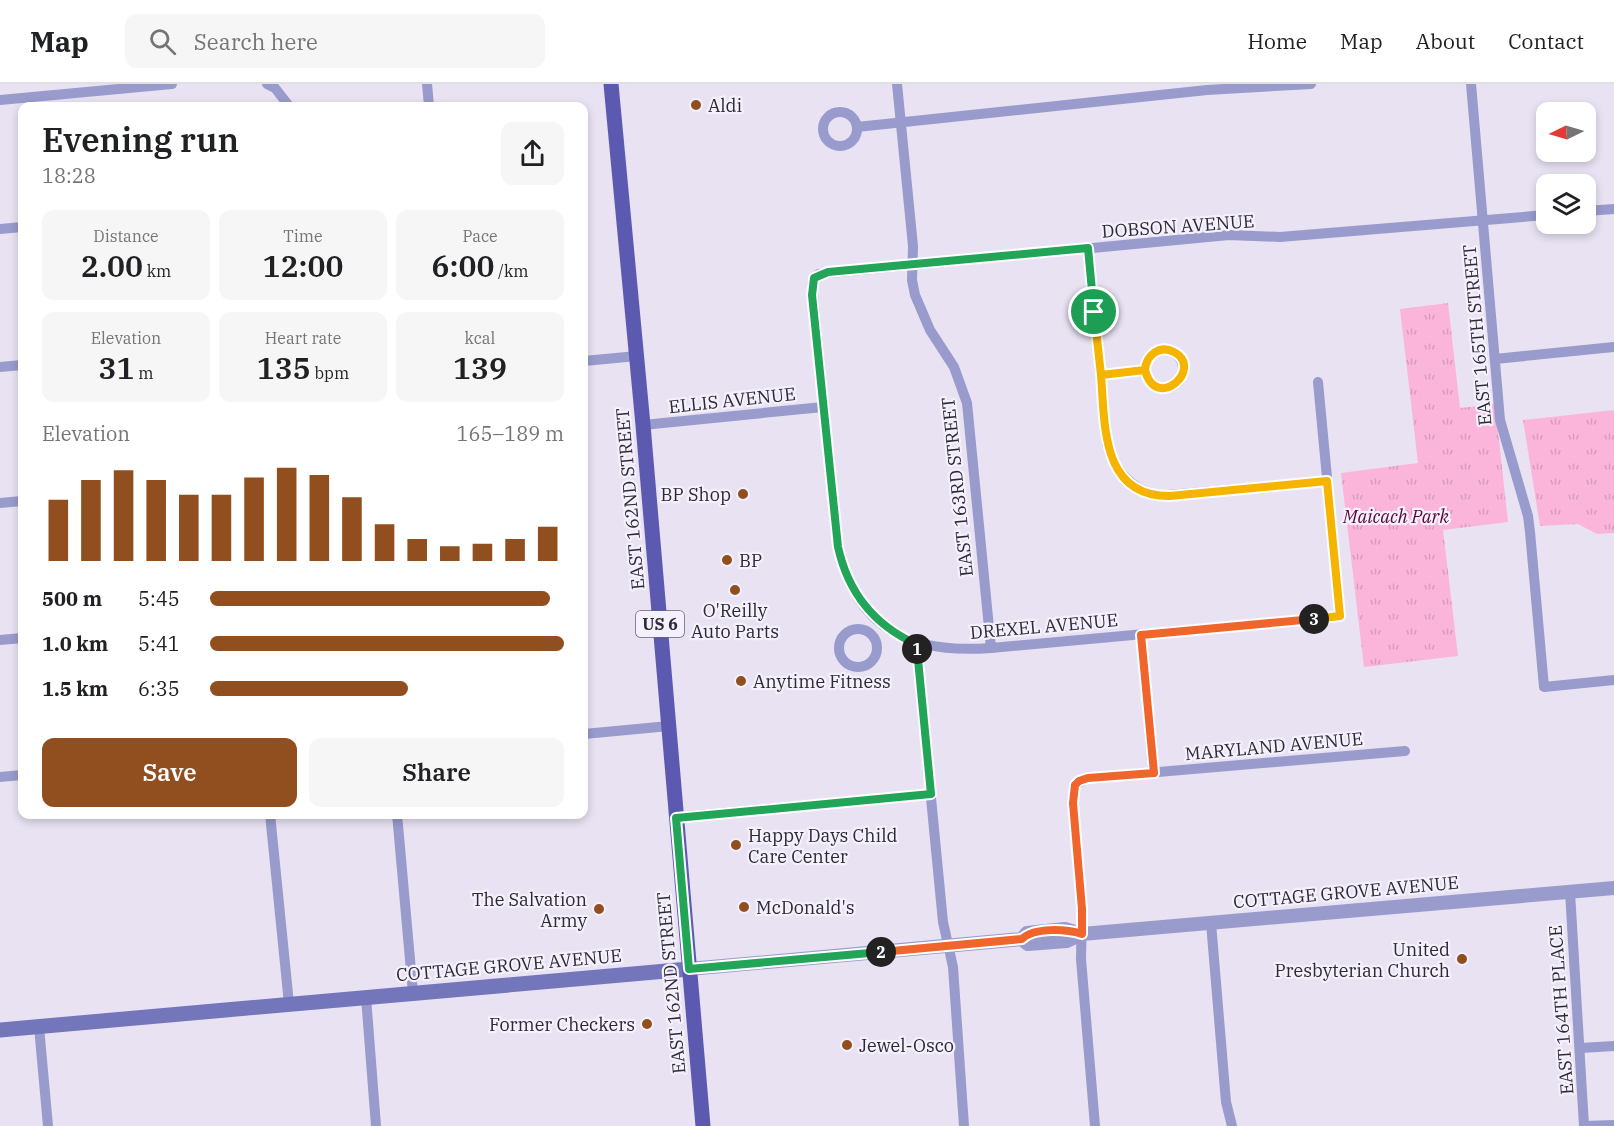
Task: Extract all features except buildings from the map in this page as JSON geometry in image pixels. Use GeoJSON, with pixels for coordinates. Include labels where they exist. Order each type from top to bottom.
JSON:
{"type":"FeatureCollection","features":[{"type":"Feature","properties":{"kind":"main road","name":"EAST 162ND STREET"},"geometry":{"type":"LineString","coordinates":[[611,84],[637,356],[703,1126]]}},
{"type":"Feature","properties":{"kind":"main road","name":"COTTAGE GROVE AVENUE"},"geometry":{"type":"LineString","coordinates":[[0,1030],[689,969]]}},
{"type":"Feature","properties":{"kind":"street"},"geometry":{"type":"LineString","coordinates":[[0,100],[65,89],[172,84]]}},
{"type":"Feature","properties":{"kind":"street"},"geometry":{"type":"LineString","coordinates":[[427,84],[429,102]]}},
{"type":"Feature","properties":{"kind":"street","name":"EAST 163RD STREET"},"geometry":{"type":"LineString","coordinates":[[897,84],[913,246],[915,295],[930,330],[954,367],[967,403],[991,648]]}},
{"type":"Feature","properties":{"kind":"street"},"geometry":{"type":"LineString","coordinates":[[857,127],[1207,90],[1311,84]]}},
{"type":"Feature","properties":{"kind":"street","name":"EAST 165TH STREET"},"geometry":{"type":"LineString","coordinates":[[1471,84],[1500,420],[1528,516],[1544,687],[1614,680]]}},
{"type":"Feature","properties":{"kind":"street"},"geometry":{"type":"LineString","coordinates":[[271,86],[285,102]]}},
{"type":"Feature","properties":{"kind":"street"},"geometry":{"type":"LineString","coordinates":[[1596,210],[1614,209]]}},
{"type":"Feature","properties":{"kind":"street","name":"DOBSON AVENUE"},"geometry":{"type":"LineString","coordinates":[[814,278],[828,272],[1088,248],[1229,236],[1280,237],[1536,216]]}},
{"type":"Feature","properties":{"kind":"street"},"geometry":{"type":"LineString","coordinates":[[0,229],[18,227]]}},
{"type":"Feature","properties":{"kind":"street"},"geometry":{"type":"LineString","coordinates":[[1088,248],[1107,444],[1115,467],[1136,488],[1157,496],[1327,481],[1318,382]]}},
{"type":"Feature","properties":{"kind":"street","name":"DREXEL AVENUE"},"geometry":{"type":"LineString","coordinates":[[814,278],[812,295],[838,547],[842,566],[868,612],[903,638],[916,644],[952,650],[991,648],[1340,616],[1327,481]]}},
{"type":"Feature","properties":{"kind":"street"},"geometry":{"type":"LineString","coordinates":[[1495,359],[1614,347]]}},
{"type":"Feature","properties":{"kind":"street"},"geometry":{"type":"LineString","coordinates":[[588,361],[637,356]]}},
{"type":"Feature","properties":{"kind":"street"},"geometry":{"type":"LineString","coordinates":[[0,367],[18,365]]}},
{"type":"Feature","properties":{"kind":"street"},"geometry":{"type":"LineString","coordinates":[[1101,375],[1145,370]]}},
{"type":"Feature","properties":{"kind":"street","name":"ELLIS AVENUE"},"geometry":{"type":"LineString","coordinates":[[643,425],[823,407]]}},
{"type":"Feature","properties":{"kind":"street"},"geometry":{"type":"LineString","coordinates":[[0,503],[18,501]]}},
{"type":"Feature","properties":{"kind":"street"},"geometry":{"type":"LineString","coordinates":[[871,635],[880,622]]}},
{"type":"Feature","properties":{"kind":"street"},"geometry":{"type":"LineString","coordinates":[[1141,635],[1154,773]]}},
{"type":"Feature","properties":{"kind":"street"},"geometry":{"type":"LineString","coordinates":[[0,640],[18,638]]}},
{"type":"Feature","properties":{"kind":"street"},"geometry":{"type":"LineString","coordinates":[[916,644],[943,922],[952,968],[964,1126]]}},
{"type":"Feature","properties":{"kind":"street"},"geometry":{"type":"LineString","coordinates":[[588,734],[669,726]]}},
{"type":"Feature","properties":{"kind":"street","name":"MARYLAND AVENUE"},"geometry":{"type":"LineString","coordinates":[[1082,934],[1073,803],[1075,785],[1079,781],[1088,778],[1405,751]]}},
{"type":"Feature","properties":{"kind":"street"},"geometry":{"type":"LineString","coordinates":[[0,777],[18,775]]}},
{"type":"Feature","properties":{"kind":"street"},"geometry":{"type":"LineString","coordinates":[[676,818],[931,794]]}},
{"type":"Feature","properties":{"kind":"street"},"geometry":{"type":"LineString","coordinates":[[270,819],[289,1004]]}},
{"type":"Feature","properties":{"kind":"street"},"geometry":{"type":"LineString","coordinates":[[397,819],[413,993]]}},
{"type":"Feature","properties":{"kind":"street","name":"COTTAGE GROVE AVENUE"},"geometry":{"type":"LineString","coordinates":[[689,969],[1022,939],[1027,933],[1065,929],[1082,934],[1614,888]]}},
{"type":"Feature","properties":{"kind":"street","name":"EAST 164TH PLACE"},"geometry":{"type":"LineString","coordinates":[[1570,892],[1584,1126]]}},
{"type":"Feature","properties":{"kind":"street"},"geometry":{"type":"LineString","coordinates":[[1211,923],[1227,1102],[1232,1126]]}},
{"type":"Feature","properties":{"kind":"street"},"geometry":{"type":"LineString","coordinates":[[1082,934],[1081,959],[1095,1126]]}},
{"type":"Feature","properties":{"kind":"street"},"geometry":{"type":"LineString","coordinates":[[366,998],[376,1126]]}},
{"type":"Feature","properties":{"kind":"street"},"geometry":{"type":"LineString","coordinates":[[39,1027],[48,1126]]}},
{"type":"Feature","properties":{"kind":"street"},"geometry":{"type":"LineString","coordinates":[[1581,1048],[1614,1046]]}},
{"type":"Feature","properties":{"kind":"street"},"geometry":{"type":"LineString","coordinates":[[1584,1126],[1614,1125]]}},
{"type":"Feature","properties":{"kind":"green space","name":"Maicach Park"},"geometry":{"type":"Polygon","coordinates":[[[1448,303],[1460,408],[1495,404],[1508,522],[1443,530],[1458,656],[1364,667],[1341,473],[1418,463],[1400,309],[1448,303]]]}},
{"type":"Feature","properties":{"kind":"green space"},"geometry":{"type":"Polygon","coordinates":[[[1614,410],[1614,533],[1597,534],[1578,524],[1540,526],[1523,420],[1614,410]]]}},
{"type":"Feature","properties":{"kind":"place","name":"Aldi"},"geometry":{"type":"Point","coordinates":[696,105]}},
{"type":"Feature","properties":{"kind":"place","name":"BP Shop"},"geometry":{"type":"Point","coordinates":[743,494]}},
{"type":"Feature","properties":{"kind":"place","name":"BP"},"geometry":{"type":"Point","coordinates":[727,560]}},
{"type":"Feature","properties":{"kind":"place","name":"O'Reilly Auto Parts"},"geometry":{"type":"Point","coordinates":[735,590]}},
{"type":"Feature","properties":{"kind":"place","name":"Anytime Fitness"},"geometry":{"type":"Point","coordinates":[741,681]}},
{"type":"Feature","properties":{"kind":"place","name":"Happy Days Child Care Center"},"geometry":{"type":"Point","coordinates":[736,845]}},
{"type":"Feature","properties":{"kind":"place","name":"McDonald's"},"geometry":{"type":"Point","coordinates":[744,907]}},
{"type":"Feature","properties":{"kind":"place","name":"The Salvation Army"},"geometry":{"type":"Point","coordinates":[599,909]}},
{"type":"Feature","properties":{"kind":"place","name":"United Presbyterian Church"},"geometry":{"type":"Point","coordinates":[1462,959]}},
{"type":"Feature","properties":{"kind":"place","name":"Former Checkers"},"geometry":{"type":"Point","coordinates":[647,1024]}},
{"type":"Feature","properties":{"kind":"place","name":"Jewel-Osco"},"geometry":{"type":"Point","coordinates":[847,1045]}},
{"type":"Feature","properties":{"kind":"route"},"geometry":{"type":"LineString","coordinates":[[1094,312],[1088,248],[828,272],[814,278],[812,295],[838,547],[842,566],[868,612],[892,631],[916,644],[931,794],[676,818],[689,969],[1022,939],[1027,933],[1065,929],[1082,934],[1073,803],[1075,785],[1088,778],[1154,773],[1141,635],[1340,616],[1327,481],[1157,496],[1136,488],[1115,467],[1107,444],[1101,375],[1145,370],[1148,358],[1153,353],[1165,349],[1178,354],[1184,366],[1178,383],[1166,388],[1154,386],[1146,376],[1145,370],[1101,375],[1094,312]]}}]}
